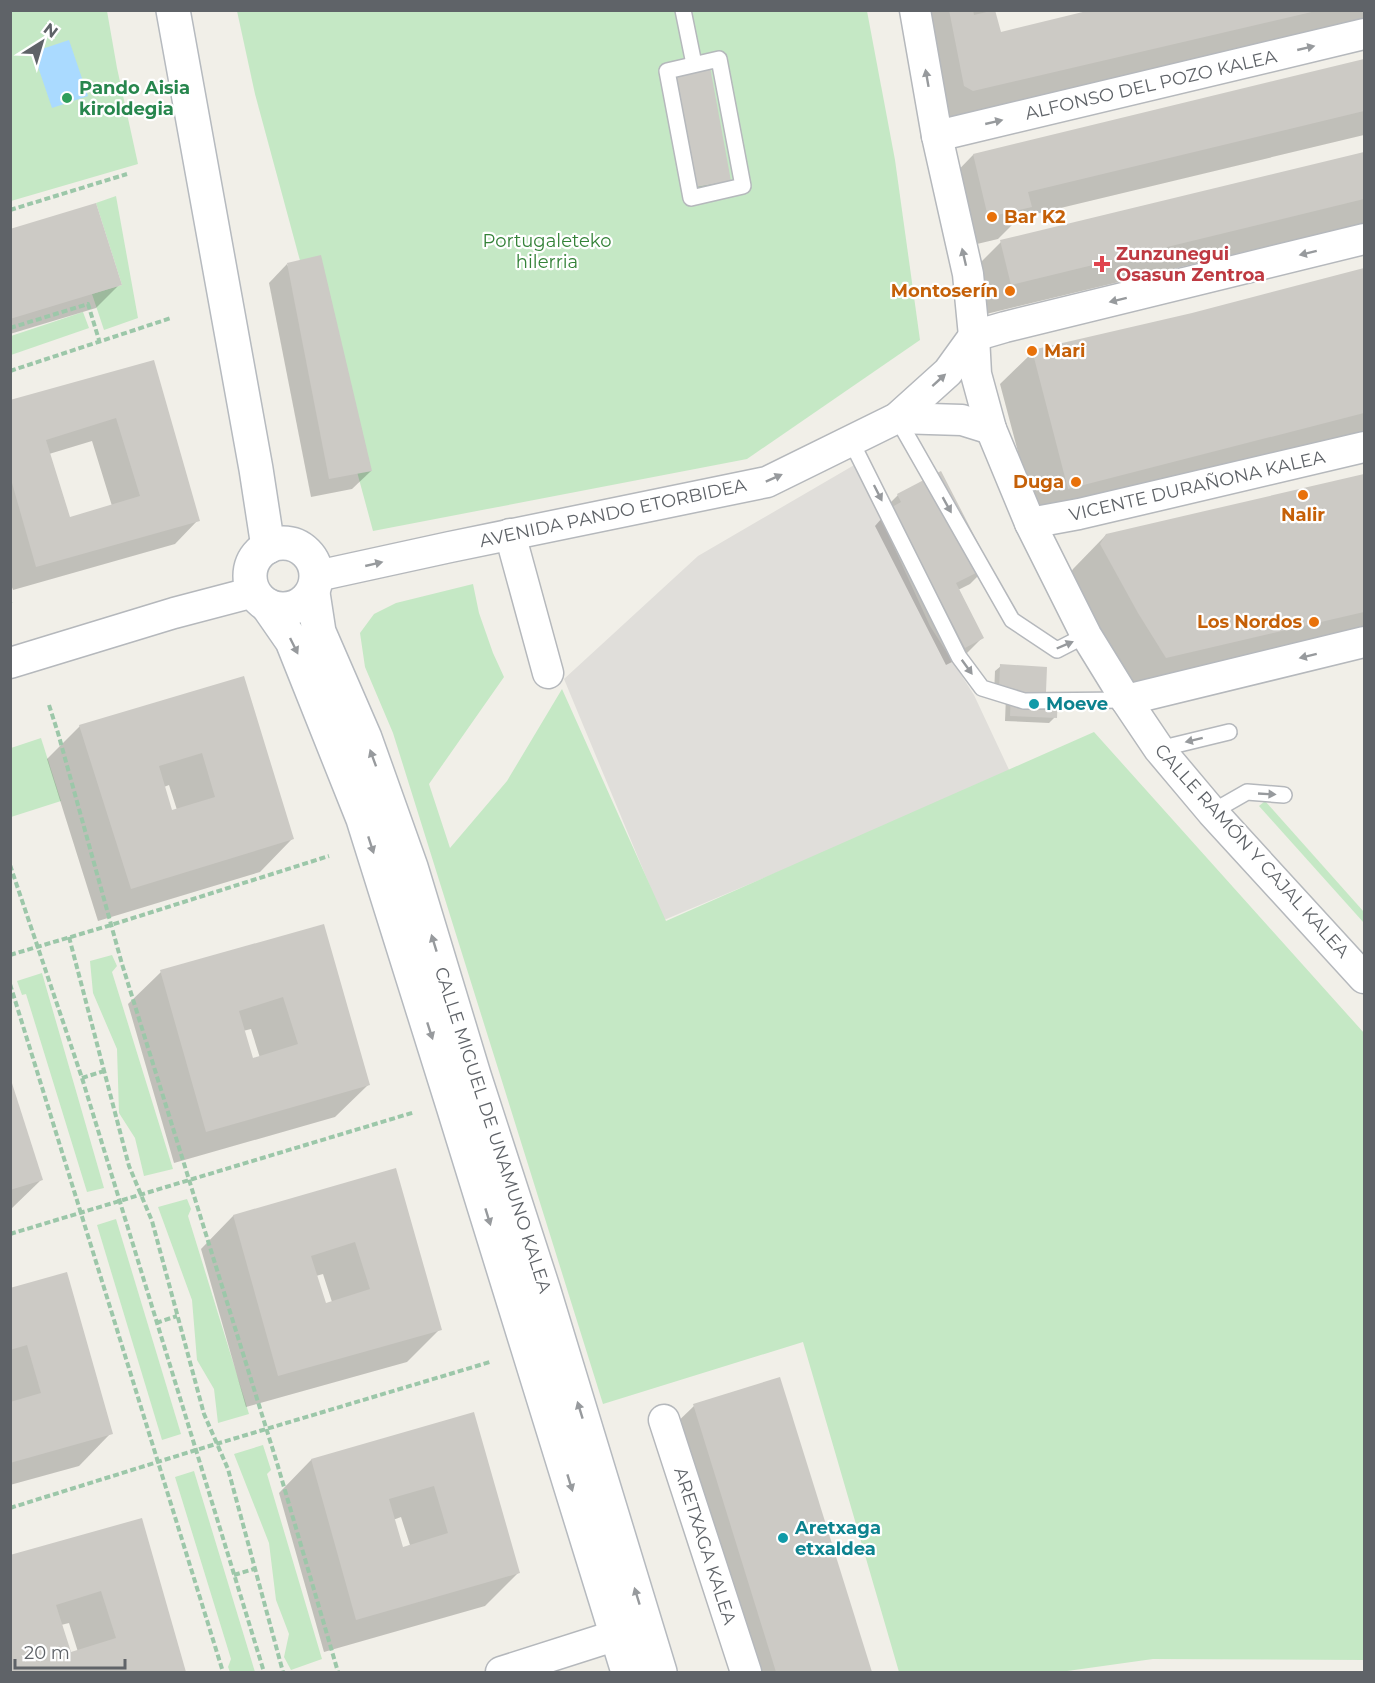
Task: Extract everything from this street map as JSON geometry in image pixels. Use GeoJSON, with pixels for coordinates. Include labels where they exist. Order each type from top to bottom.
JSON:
{"type":"FeatureCollection","features":[{"type":"Feature","properties":{"kind":"street"},"geometry":{"type":"LineString","coordinates":[[173,10],[256,469],[276,545],[255,559],[257,591]]}},
{"type":"Feature","properties":{"kind":"street","name":"CALLE RAMÓN Y CAJAL KALEA"},"geometry":{"type":"LineString","coordinates":[[915,10],[937,136],[968,274],[975,374],[991,429],[1030,523],[1086,635],[1159,749],[1212,812],[1365,978]]}},
{"type":"Feature","properties":{"kind":"street","name":"ALFONSO DEL POZO KALEA"},"geometry":{"type":"LineString","coordinates":[[937,136],[1365,34]]}},
{"type":"Feature","properties":{"kind":"street"},"geometry":{"type":"LineString","coordinates":[[974,336],[1365,239]]}},
{"type":"Feature","properties":{"kind":"street","name":"AVENIDA PANDO ETORBIDEA"},"geometry":{"type":"LineString","coordinates":[[315,585],[510,534],[767,482],[897,418],[948,372],[974,336]]}},
{"type":"Feature","properties":{"kind":"street","name":"AVENIDA PANDO ETORBIDEA"},"geometry":{"type":"LineString","coordinates":[[897,418],[962,420],[991,429]]}},
{"type":"Feature","properties":{"kind":"street","name":"VICENTE DURAÑONA KALEA"},"geometry":{"type":"LineString","coordinates":[[1030,523],[1079,514],[1365,447]]}},
{"type":"Feature","properties":{"kind":"street"},"geometry":{"type":"LineString","coordinates":[[510,534],[549,673]]}},
{"type":"Feature","properties":{"kind":"street","name":"CALLE MIGUEL DE UNAMUNO KALEA"},"geometry":{"type":"LineString","coordinates":[[276,545],[300,548],[312,560],[319,632],[365,738],[411,867],[474,1075],[544,1291],[631,1632],[628,1672]]}},
{"type":"Feature","properties":{"kind":"street"},"geometry":{"type":"LineString","coordinates":[[257,591],[283,610],[300,606],[315,585]]}},
{"type":"Feature","properties":{"kind":"street"},"geometry":{"type":"LineString","coordinates":[[10,663],[174,612],[257,591]]}},
{"type":"Feature","properties":{"kind":"street","name":"CALLE MIGUEL DE UNAMUNO KALEA"},"geometry":{"type":"LineString","coordinates":[[257,591],[292,641],[363,819],[453,1106],[631,1632],[660,1672]]}},
{"type":"Feature","properties":{"kind":"street"},"geometry":{"type":"LineString","coordinates":[[1126,700],[1365,642]]}},
{"type":"Feature","properties":{"kind":"street","name":"ARETXAGA KALEA"},"geometry":{"type":"LineString","coordinates":[[664,1419],[746,1672]]}},
{"type":"Feature","properties":{"kind":"street"},"geometry":{"type":"LineString","coordinates":[[501,1672],[631,1632]]}},
{"type":"Feature","properties":{"kind":"lane"},"geometry":{"type":"LineString","coordinates":[[683,10],[694,64]]}},
{"type":"Feature","properties":{"kind":"lane"},"geometry":{"type":"LineString","coordinates":[[719,59],[743,186],[691,198],[667,71],[694,64],[719,59]]}},
{"type":"Feature","properties":{"kind":"lane"},"geometry":{"type":"LineString","coordinates":[[897,418],[1012,620],[1057,650],[1086,635]]}},
{"type":"Feature","properties":{"kind":"lane"},"geometry":{"type":"LineString","coordinates":[[851,441],[959,657],[982,688],[1024,701],[1126,700]]}},
{"type":"Feature","properties":{"kind":"lane"},"geometry":{"type":"LineString","coordinates":[[1159,749],[1229,732]]}},
{"type":"Feature","properties":{"kind":"lane"},"geometry":{"type":"LineString","coordinates":[[1212,812],[1247,792],[1284,795]]}},
{"type":"Feature","properties":{"kind":"path"},"geometry":{"type":"LineString","coordinates":[[10,210],[127,174]]}},
{"type":"Feature","properties":{"kind":"path"},"geometry":{"type":"LineString","coordinates":[[10,328],[88,304],[99,341]]}},
{"type":"Feature","properties":{"kind":"path"},"geometry":{"type":"LineString","coordinates":[[10,372],[171,318]]}},
{"type":"Feature","properties":{"kind":"path"},"geometry":{"type":"LineString","coordinates":[[49,705],[111,925],[338,1672]]}},
{"type":"Feature","properties":{"kind":"path"},"geometry":{"type":"LineString","coordinates":[[10,955],[329,856]]}},
{"type":"Feature","properties":{"kind":"path"},"geometry":{"type":"LineString","coordinates":[[10,865],[82,1078],[264,1672]]}},
{"type":"Feature","properties":{"kind":"path"},"geometry":{"type":"LineString","coordinates":[[69,937],[129,1166],[152,1221],[204,1414],[228,1469],[283,1672]]}},
{"type":"Feature","properties":{"kind":"path"},"geometry":{"type":"LineString","coordinates":[[10,984],[223,1672]]}},
{"type":"Feature","properties":{"kind":"path"},"geometry":{"type":"LineString","coordinates":[[82,1078],[105,1071]]}},
{"type":"Feature","properties":{"kind":"path"},"geometry":{"type":"LineString","coordinates":[[10,1234],[415,1112]]}},
{"type":"Feature","properties":{"kind":"path"},"geometry":{"type":"LineString","coordinates":[[156,1323],[177,1316]]}},
{"type":"Feature","properties":{"kind":"path"},"geometry":{"type":"LineString","coordinates":[[10,1508],[490,1362]]}},
{"type":"Feature","properties":{"kind":"path"},"geometry":{"type":"LineString","coordinates":[[234,1575],[254,1569]]}},
{"type":"Feature","properties":{"kind":"shaded area"},"geometry":{"type":"Polygon","coordinates":[[[856,464],[930,626],[974,695],[1011,774],[664,920],[564,679],[698,556],[856,464]]]}},
{"type":"Feature","properties":{"kind":"green space","name":"Pando Aisia kiroldegia"},"geometry":{"type":"Polygon","coordinates":[[[10,11],[107,11],[138,164],[11,201],[10,11]]]}},
{"type":"Feature","properties":{"kind":"green space","name":"Portugaleteko hilerria"},"geometry":{"type":"Polygon","coordinates":[[[237,11],[867,11],[895,160],[920,340],[747,459],[373,531],[255,94],[237,11]]]}},
{"type":"Feature","properties":{"kind":"green space"},"geometry":{"type":"Polygon","coordinates":[[[116,196],[138,318],[104,330],[92,294],[122,285],[96,203],[116,196]]]}},
{"type":"Feature","properties":{"kind":"green space"},"geometry":{"type":"Polygon","coordinates":[[[83,312],[89,328],[11,355],[11,336],[83,312]]]}},
{"type":"Feature","properties":{"kind":"green space"},"geometry":{"type":"Polygon","coordinates":[[[473,584],[479,613],[504,677],[429,784],[450,848],[507,781],[562,689],[666,921],[1094,732],[1364,1033],[1364,1660],[1153,1659],[1060,1672],[899,1672],[803,1342],[603,1404],[393,733],[365,667],[360,633],[374,614],[396,603],[473,584]]]}},
{"type":"Feature","properties":{"kind":"green space"},"geometry":{"type":"Polygon","coordinates":[[[41,738],[61,801],[11,817],[11,748],[41,738]]]}},
{"type":"Feature","properties":{"kind":"green space"},"geometry":{"type":"Polygon","coordinates":[[[1265,801],[1364,912],[1364,923],[1259,806],[1265,801]]]}},
{"type":"Feature","properties":{"kind":"green space"},"geometry":{"type":"Polygon","coordinates":[[[112,955],[117,966],[112,972],[173,1169],[144,1176],[135,1138],[119,1113],[117,1049],[93,993],[90,961],[112,955]]]}},
{"type":"Feature","properties":{"kind":"green space"},"geometry":{"type":"Polygon","coordinates":[[[42,973],[104,1188],[87,1192],[26,994],[22,995],[17,981],[42,973]]]}},
{"type":"Feature","properties":{"kind":"green space"},"geometry":{"type":"Polygon","coordinates":[[[187,1199],[191,1209],[188,1216],[249,1414],[218,1423],[214,1389],[197,1360],[192,1300],[158,1207],[187,1199]]]}},
{"type":"Feature","properties":{"kind":"green space"},"geometry":{"type":"Polygon","coordinates":[[[116,1219],[181,1434],[162,1440],[97,1225],[116,1219]]]}},
{"type":"Feature","properties":{"kind":"green space"},"geometry":{"type":"Polygon","coordinates":[[[263,1445],[271,1470],[267,1474],[322,1659],[291,1670],[284,1657],[289,1634],[276,1600],[269,1543],[234,1454],[263,1445]]]}},
{"type":"Feature","properties":{"kind":"green space"},"geometry":{"type":"Polygon","coordinates":[[[194,1471],[255,1672],[230,1672],[228,1667],[231,1659],[175,1477],[194,1471]]]}},
{"type":"Feature","properties":{"kind":"water"},"geometry":{"type":"Polygon","coordinates":[[[69,40],[88,96],[52,108],[33,52],[69,40]]]}},
{"type":"Feature","properties":{"kind":"building"},"geometry":{"type":"Polygon","coordinates":[[[949,10],[973,10],[974,15],[995,10],[1001,32],[1091,10],[1316,11],[973,91],[964,86],[949,10]]]}},
{"type":"Feature","properties":{"kind":"building"},"geometry":{"type":"Polygon","coordinates":[[[1364,59],[1364,111],[1028,192],[1032,207],[988,217],[973,154],[1364,59]]]}},
{"type":"Feature","properties":{"kind":"building"},"geometry":{"type":"Polygon","coordinates":[[[710,67],[731,181],[696,187],[676,74],[710,67]]]}},
{"type":"Feature","properties":{"kind":"building"},"geometry":{"type":"Polygon","coordinates":[[[1364,152],[1364,199],[1011,285],[1000,240],[1364,152]]]}},
{"type":"Feature","properties":{"kind":"building"},"geometry":{"type":"Polygon","coordinates":[[[96,203],[122,285],[10,319],[10,229],[96,203]]]}},
{"type":"Feature","properties":{"kind":"building"},"geometry":{"type":"Polygon","coordinates":[[[321,255],[372,471],[329,479],[287,263],[321,255]]]}},
{"type":"Feature","properties":{"kind":"building"},"geometry":{"type":"Polygon","coordinates":[[[1364,268],[1364,413],[1068,489],[1032,350],[1192,313],[1364,268]]]}},
{"type":"Feature","properties":{"kind":"building"},"geometry":{"type":"Polygon","coordinates":[[[154,360],[200,521],[36,567],[10,476],[10,400],[154,360]],[[116,418],[46,440],[70,517],[140,496],[116,418]]]}},
{"type":"Feature","properties":{"kind":"building"},"geometry":{"type":"Polygon","coordinates":[[[941,471],[990,566],[956,583],[984,638],[965,648],[892,507],[901,502],[897,494],[941,471]]]}},
{"type":"Feature","properties":{"kind":"building"},"geometry":{"type":"Polygon","coordinates":[[[1364,474],[1364,612],[1166,658],[1100,544],[1106,534],[1364,474]]]}},
{"type":"Feature","properties":{"kind":"building"},"geometry":{"type":"Polygon","coordinates":[[[1000,664],[1047,667],[1046,692],[1058,693],[1057,718],[1010,716],[1011,690],[999,690],[1000,664]]]}},
{"type":"Feature","properties":{"kind":"building"},"geometry":{"type":"Polygon","coordinates":[[[244,676],[294,839],[131,889],[79,725],[244,676]],[[202,753],[159,766],[172,810],[215,797],[202,753]]]}},
{"type":"Feature","properties":{"kind":"building"},"geometry":{"type":"Polygon","coordinates":[[[324,924],[370,1085],[206,1132],[160,970],[324,924]],[[283,997],[239,1011],[253,1058],[298,1044],[283,997]]]}},
{"type":"Feature","properties":{"kind":"building"},"geometry":{"type":"Polygon","coordinates":[[[10,1077],[43,1180],[10,1190],[10,1077]]]}},
{"type":"Feature","properties":{"kind":"building"},"geometry":{"type":"Polygon","coordinates":[[[396,1168],[442,1330],[278,1376],[233,1215],[396,1168]],[[355,1242],[311,1256],[326,1303],[370,1289],[355,1242]]]}},
{"type":"Feature","properties":{"kind":"building"},"geometry":{"type":"Polygon","coordinates":[[[67,1272],[113,1434],[10,1463],[10,1402],[41,1393],[27,1345],[10,1350],[10,1288],[67,1272]]]}},
{"type":"Feature","properties":{"kind":"building","name":"Aretxaga etxaldea"},"geometry":{"type":"Polygon","coordinates":[[[780,1377],[872,1672],[776,1672],[693,1404],[780,1377]]]}},
{"type":"Feature","properties":{"kind":"building"},"geometry":{"type":"Polygon","coordinates":[[[474,1412],[520,1573],[356,1620],[311,1459],[474,1412]],[[434,1486],[389,1499],[403,1547],[448,1533],[434,1486]]]}},
{"type":"Feature","properties":{"kind":"building"},"geometry":{"type":"Polygon","coordinates":[[[142,1518],[186,1672],[10,1672],[10,1555],[142,1518]],[[101,1591],[56,1605],[71,1652],[116,1638],[101,1591]]]}},
{"type":"Feature","properties":{"kind":"place","name":"Pando Aisia kiroldegia"},"geometry":{"type":"Point","coordinates":[67,98]}},
{"type":"Feature","properties":{"kind":"place","name":"Bar K2"},"geometry":{"type":"Point","coordinates":[992,217]}},
{"type":"Feature","properties":{"kind":"place","name":"Zunzunegui Osasun Zentroa"},"geometry":{"type":"Point","coordinates":[1102,264]}},
{"type":"Feature","properties":{"kind":"place","name":"Montoserín"},"geometry":{"type":"Point","coordinates":[1010,291]}},
{"type":"Feature","properties":{"kind":"place","name":"Mari"},"geometry":{"type":"Point","coordinates":[1032,351]}},
{"type":"Feature","properties":{"kind":"place","name":"Duga"},"geometry":{"type":"Point","coordinates":[1076,482]}},
{"type":"Feature","properties":{"kind":"place","name":"Nalir"},"geometry":{"type":"Point","coordinates":[1303,495]}},
{"type":"Feature","properties":{"kind":"place","name":"Los Nordos"},"geometry":{"type":"Point","coordinates":[1314,622]}},
{"type":"Feature","properties":{"kind":"place","name":"Moeve"},"geometry":{"type":"Point","coordinates":[1034,704]}},
{"type":"Feature","properties":{"kind":"place","name":"Aretxaga etxaldea"},"geometry":{"type":"Point","coordinates":[783,1538]}}]}
